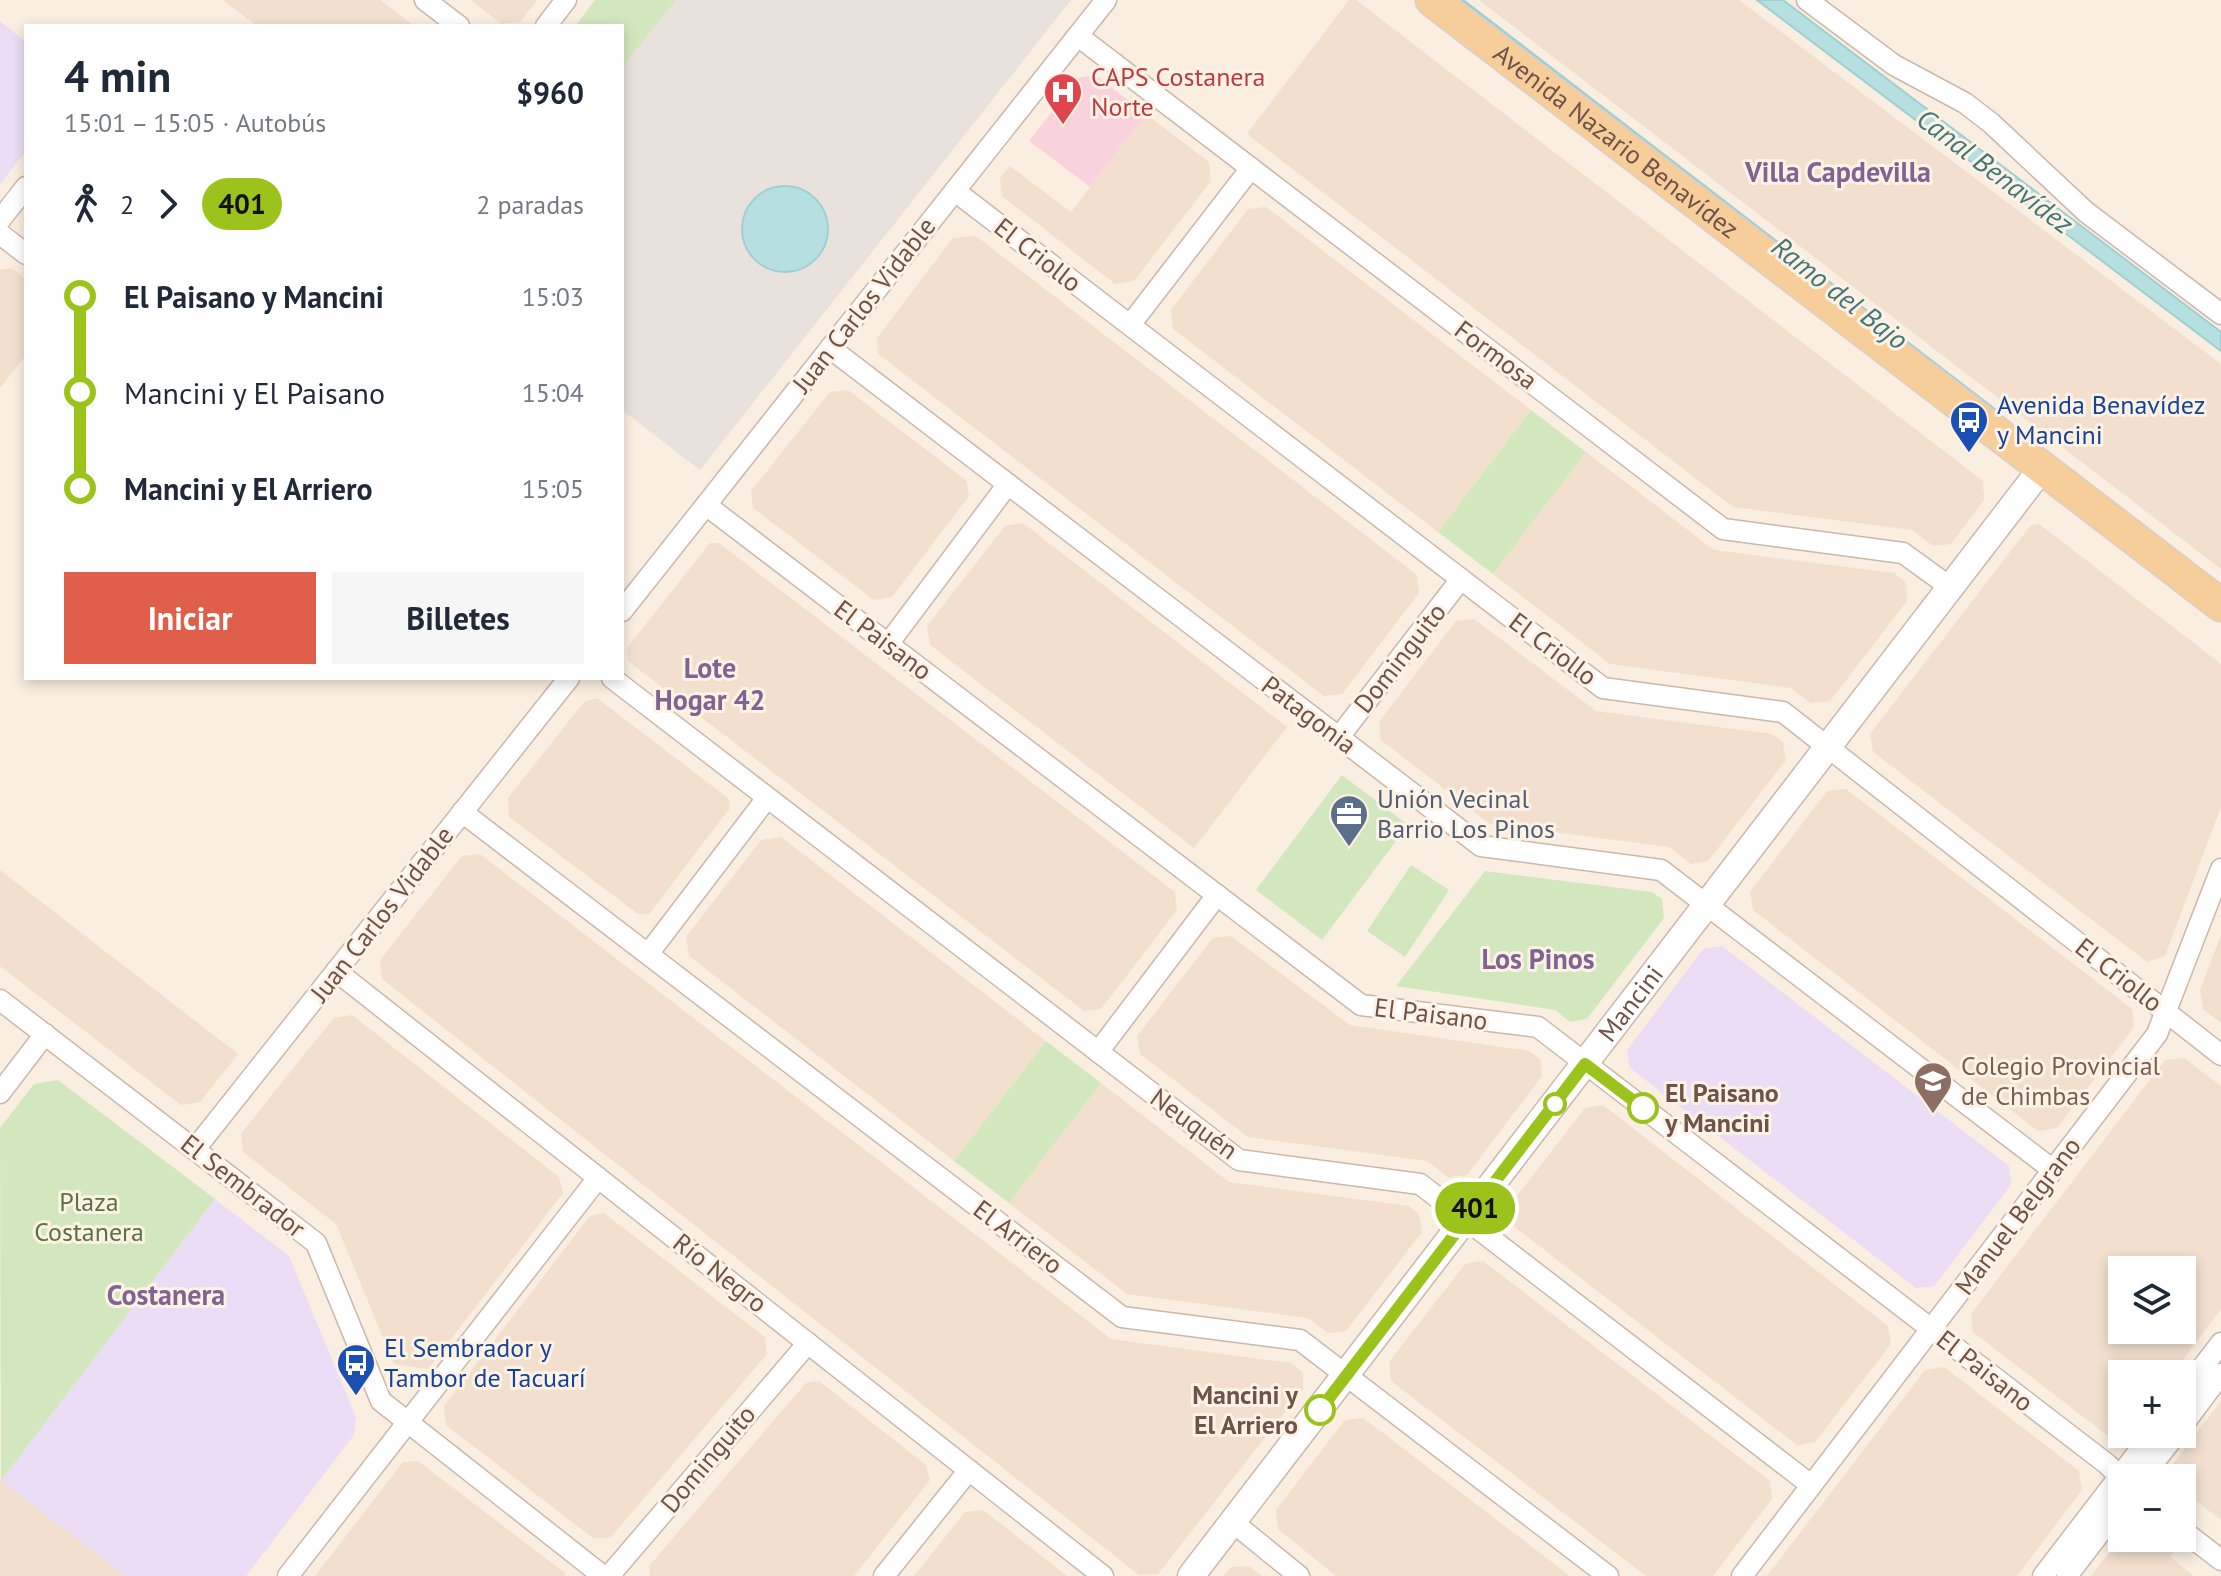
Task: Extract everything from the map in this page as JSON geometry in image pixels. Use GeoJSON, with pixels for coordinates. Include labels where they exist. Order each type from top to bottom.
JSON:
{"type":"FeatureCollection","features":[{"type":"Feature","properties":{"kind":"main road","name":"Avenida Nazario Benavídez"},"geometry":{"type":"LineString","coordinates":[[1432,0],[2221,605]]}},
{"type":"Feature","properties":{"kind":"street"},"geometry":{"type":"LineString","coordinates":[[425,0],[456,24]]}},
{"type":"Feature","properties":{"kind":"street"},"geometry":{"type":"LineString","coordinates":[[548,24],[566,0]]}},
{"type":"Feature","properties":{"kind":"street","name":"Juan Carlos Vidable"},"geometry":{"type":"LineString","coordinates":[[624,608],[1106,0]]}},
{"type":"Feature","properties":{"kind":"street"},"geometry":{"type":"LineString","coordinates":[[1807,0],[1894,65],[1965,103],[1991,123],[2086,212],[2221,314]]}},
{"type":"Feature","properties":{"kind":"street","name":"Formosa"},"geometry":{"type":"LineString","coordinates":[[1078,36],[1723,529],[1903,553],[1950,587]]}},
{"type":"Feature","properties":{"kind":"street"},"geometry":{"type":"LineString","coordinates":[[1130,325],[1251,168]]}},
{"type":"Feature","properties":{"kind":"street"},"geometry":{"type":"LineString","coordinates":[[0,220],[24,190]]}},
{"type":"Feature","properties":{"kind":"street","name":"El Criollo"},"geometry":{"type":"LineString","coordinates":[[955,191],[1603,688],[1783,712],[2221,1055]]}},
{"type":"Feature","properties":{"kind":"street"},"geometry":{"type":"LineString","coordinates":[[0,234],[24,252]]}},
{"type":"Feature","properties":{"kind":"street","name":"Patagonia"},"geometry":{"type":"LineString","coordinates":[[830,348],[1481,846],[1661,870],[2053,1170]]}},
{"type":"Feature","properties":{"kind":"street","name":"Mancini"},"geometry":{"type":"LineString","coordinates":[[1191,1576],[2042,468]]}},
{"type":"Feature","properties":{"kind":"street"},"geometry":{"type":"LineString","coordinates":[[888,644],[1008,484]]}},
{"type":"Feature","properties":{"kind":"street","name":"El Paisano"},"geometry":{"type":"LineString","coordinates":[[706,505],[1361,1005],[1538,1027],[2108,1468]]}},
{"type":"Feature","properties":{"kind":"street","name":"Dominguito"},"geometry":{"type":"LineString","coordinates":[[1339,737],[1461,579]]}},
{"type":"Feature","properties":{"kind":"street","name":"Juan Carlos Vidable"},"geometry":{"type":"LineString","coordinates":[[195,1149],[567,680]]}},
{"type":"Feature","properties":{"kind":"street","name":"Neuquén"},"geometry":{"type":"LineString","coordinates":[[615,680],[1239,1160],[1420,1184],[1811,1485]]}},
{"type":"Feature","properties":{"kind":"street"},"geometry":{"type":"LineString","coordinates":[[648,954],[767,798]]}},
{"type":"Feature","properties":{"kind":"street","name":"El Arriero"},"geometry":{"type":"LineString","coordinates":[[462,812],[1122,1317],[1300,1340],[1608,1576]]}},
{"type":"Feature","properties":{"kind":"street","name":"Manuel Belgrano"},"geometry":{"type":"LineString","coordinates":[[1742,1576],[2157,1034],[2221,869]]}},
{"type":"Feature","properties":{"kind":"street"},"geometry":{"type":"LineString","coordinates":[[1098,1052],[1217,895]]}},
{"type":"Feature","properties":{"kind":"street","name":"Río Negro"},"geometry":{"type":"LineString","coordinates":[[336,971],[1103,1576]]}},
{"type":"Feature","properties":{"kind":"street","name":"El Sembrador"},"geometry":{"type":"LineString","coordinates":[[0,1000],[316,1243],[381,1401],[606,1576]]}},
{"type":"Feature","properties":{"kind":"street"},"geometry":{"type":"LineString","coordinates":[[0,1093],[45,1034]]}},
{"type":"Feature","properties":{"kind":"street"},"geometry":{"type":"LineString","coordinates":[[288,1576],[598,1178]]}},
{"type":"Feature","properties":{"kind":"street","name":"Dominguito"},"geometry":{"type":"LineString","coordinates":[[606,1576],[808,1343]]}},
{"type":"Feature","properties":{"kind":"street"},"geometry":{"type":"LineString","coordinates":[[2196,1376],[2221,1343]]}},
{"type":"Feature","properties":{"kind":"street"},"geometry":{"type":"LineString","coordinates":[[2196,1407],[2221,1374]]}},
{"type":"Feature","properties":{"kind":"street"},"geometry":{"type":"LineString","coordinates":[[2153,1464],[2165,1448]]}},
{"type":"Feature","properties":{"kind":"street"},"geometry":{"type":"LineString","coordinates":[[884,1576],[969,1470]]}},
{"type":"Feature","properties":{"kind":"street"},"geometry":{"type":"LineString","coordinates":[[2043,1576],[2108,1494]]}},
{"type":"Feature","properties":{"kind":"street"},"geometry":{"type":"LineString","coordinates":[[2067,1576],[2108,1522]]}},
{"type":"Feature","properties":{"kind":"street"},"geometry":{"type":"LineString","coordinates":[[1234,1523],[1299,1576]]}},
{"type":"Feature","properties":{"kind":"street"},"geometry":{"type":"LineString","coordinates":[[2196,1541],[2221,1560]]}},
{"type":"Feature","properties":{"kind":"shaded area"},"geometry":{"type":"Polygon","coordinates":[[[223,0],[380,0],[411,24],[254,24],[223,0]]]}},
{"type":"Feature","properties":{"kind":"shaded area"},"geometry":{"type":"Polygon","coordinates":[[[470,0],[537,0],[520,22],[502,24],[470,0]]]}},
{"type":"Feature","properties":{"kind":"shaded area"},"geometry":{"type":"Polygon","coordinates":[[[676,0],[1071,0],[700,470],[624,412],[624,65],[676,0]]]}},
{"type":"Feature","properties":{"kind":"shaded area"},"geometry":{"type":"Polygon","coordinates":[[[1349,0],[1356,0],[1983,481],[1984,500],[1951,544],[1933,546],[1912,530],[1733,507],[1247,134],[1349,0]]]}},
{"type":"Feature","properties":{"kind":"shaded area"},"geometry":{"type":"Polygon","coordinates":[[[1479,0],[1739,0],[2221,364],[2221,569],[1479,0]]]}},
{"type":"Feature","properties":{"kind":"shaded area"},"geometry":{"type":"Polygon","coordinates":[[[0,21],[24,40],[24,154],[0,184],[0,21]]]}},
{"type":"Feature","properties":{"kind":"shaded area"},"geometry":{"type":"Polygon","coordinates":[[[1095,75],[1146,114],[1090,187],[1029,141],[1078,78],[1095,75]]]}},
{"type":"Feature","properties":{"kind":"shaded area"},"geometry":{"type":"Polygon","coordinates":[[[1146,114],[1209,162],[1211,181],[1134,281],[1115,284],[1002,196],[1000,178],[1010,166],[1071,212],[1146,114]]]}},
{"type":"Feature","properties":{"kind":"shaded area"},"geometry":{"type":"Polygon","coordinates":[[[1266,207],[1531,410],[1438,532],[1173,329],[1171,310],[1248,209],[1266,207]]]}},
{"type":"Feature","properties":{"kind":"shaded area"},"geometry":{"type":"Polygon","coordinates":[[[976,236],[1417,575],[1419,593],[1342,694],[1324,696],[878,354],[877,338],[953,238],[976,236]]]}},
{"type":"Feature","properties":{"kind":"shaded area"},"geometry":{"type":"Polygon","coordinates":[[[12,268],[24,278],[24,358],[0,388],[0,270],[12,268]]]}},
{"type":"Feature","properties":{"kind":"shaded area"},"geometry":{"type":"Polygon","coordinates":[[[848,390],[967,481],[969,496],[892,597],[874,600],[753,508],[751,491],[830,392],[848,390]]]}},
{"type":"Feature","properties":{"kind":"shaded area"},"geometry":{"type":"Polygon","coordinates":[[[1586,452],[1714,550],[1894,573],[1906,582],[1907,601],[1830,701],[1811,703],[1791,688],[1610,664],[1493,574],[1586,452]]]}},
{"type":"Feature","properties":{"kind":"shaded area"},"geometry":{"type":"Polygon","coordinates":[[[1023,523],[1287,727],[1194,848],[930,645],[927,626],[1005,526],[1023,523]]]}},
{"type":"Feature","properties":{"kind":"shaded area"},"geometry":{"type":"Polygon","coordinates":[[[2039,524],[2221,664],[2221,807],[2165,956],[2147,962],[1873,752],[1870,734],[2030,526],[2039,524]]]}},
{"type":"Feature","properties":{"kind":"shaded area"},"geometry":{"type":"Polygon","coordinates":[[[710,543],[719,543],[1175,892],[1177,910],[1101,1009],[1084,1011],[628,661],[627,648],[710,543]]]}},
{"type":"Feature","properties":{"kind":"shaded area"},"geometry":{"type":"Polygon","coordinates":[[[1474,619],[1596,711],[1772,734],[1783,742],[1786,760],[1708,861],[1691,864],[1669,847],[1490,824],[1381,740],[1379,722],[1456,621],[1474,619]]]}},
{"type":"Feature","properties":{"kind":"shaded area"},"geometry":{"type":"Polygon","coordinates":[[[597,698],[729,799],[730,808],[649,914],[638,914],[509,817],[508,798],[584,702],[597,698]]]}},
{"type":"Feature","properties":{"kind":"shaded area"},"geometry":{"type":"Polygon","coordinates":[[[1846,789],[2132,1009],[2134,1027],[2057,1128],[2038,1131],[1753,910],[1750,892],[1827,791],[1846,789]]]}},
{"type":"Feature","properties":{"kind":"shaded area"},"geometry":{"type":"Polygon","coordinates":[[[781,837],[1046,1041],[954,1161],[689,956],[686,937],[761,840],[781,837]]]}},
{"type":"Feature","properties":{"kind":"shaded area"},"geometry":{"type":"Polygon","coordinates":[[[480,854],[1111,1339],[1291,1363],[1303,1373],[1303,1389],[1158,1574],[1139,1575],[382,979],[380,960],[462,856],[480,854]]]}},
{"type":"Feature","properties":{"kind":"shaded area"},"geometry":{"type":"Polygon","coordinates":[[[0,870],[238,1054],[200,1102],[181,1105],[0,966],[0,870]]]}},
{"type":"Feature","properties":{"kind":"shaded area"},"geometry":{"type":"Polygon","coordinates":[[[2221,935],[2221,1023],[2203,1009],[2200,990],[2221,935]]]}},
{"type":"Feature","properties":{"kind":"shaded area"},"geometry":{"type":"Polygon","coordinates":[[[1231,936],[1350,1025],[1529,1051],[1540,1059],[1542,1076],[1467,1175],[1448,1177],[1427,1161],[1248,1137],[1140,1054],[1137,1036],[1213,938],[1231,936]]]}},
{"type":"Feature","properties":{"kind":"shaded area"},"geometry":{"type":"Polygon","coordinates":[[[1722,946],[2009,1166],[2011,1185],[1934,1286],[1916,1288],[1630,1068],[1627,1050],[1703,949],[1722,946]]]}},
{"type":"Feature","properties":{"kind":"shaded area"},"geometry":{"type":"Polygon","coordinates":[[[352,1015],[559,1177],[563,1193],[428,1369],[394,1364],[336,1224],[243,1152],[241,1134],[298,1062],[334,1018],[352,1015]]]}},
{"type":"Feature","properties":{"kind":"shaded area"},"geometry":{"type":"Polygon","coordinates":[[[2184,1058],[2221,1086],[2221,1309],[2196,1342],[2196,1256],[2108,1256],[2108,1344],[2195,1344],[2183,1360],[2108,1360],[2108,1436],[1973,1332],[1971,1314],[2165,1060],[2184,1058]]]}},
{"type":"Feature","properties":{"kind":"shaded area"},"geometry":{"type":"Polygon","coordinates":[[[1101,1083],[1229,1182],[1409,1206],[1419,1214],[1422,1232],[1346,1331],[1328,1333],[1308,1318],[1127,1294],[1009,1203],[1101,1083]]]}},
{"type":"Feature","properties":{"kind":"shaded area"},"geometry":{"type":"Polygon","coordinates":[[[1603,1105],[1888,1326],[1891,1344],[1815,1442],[1797,1445],[1512,1225],[1509,1206],[1585,1108],[1603,1105]]]}},
{"type":"Feature","properties":{"kind":"shaded area"},"geometry":{"type":"Polygon","coordinates":[[[215,1199],[289,1256],[356,1417],[354,1435],[246,1576],[126,1576],[1,1481],[215,1199]]]}},
{"type":"Feature","properties":{"kind":"shaded area"},"geometry":{"type":"Polygon","coordinates":[[[604,1213],[765,1337],[767,1354],[610,1538],[593,1538],[446,1425],[444,1406],[590,1216],[604,1213]]]}},
{"type":"Feature","properties":{"kind":"shaded area"},"geometry":{"type":"Polygon","coordinates":[[[1483,1261],[1770,1481],[1772,1499],[1713,1576],[1646,1576],[1391,1381],[1389,1362],[1465,1264],[1483,1261]]]}},
{"type":"Feature","properties":{"kind":"shaded area"},"geometry":{"type":"Polygon","coordinates":[[[1944,1367],[2079,1471],[2082,1490],[2017,1576],[1767,1576],[1925,1370],[1944,1367]]]}},
{"type":"Feature","properties":{"kind":"shaded area"},"geometry":{"type":"Polygon","coordinates":[[[819,1381],[926,1465],[930,1480],[854,1576],[650,1576],[649,1566],[792,1399],[806,1383],[819,1381]]]}},
{"type":"Feature","properties":{"kind":"shaded area"},"geometry":{"type":"Polygon","coordinates":[[[2221,1401],[2221,1520],[2196,1501],[2196,1464],[2173,1464],[2185,1448],[2196,1448],[2196,1434],[2221,1401]]]}},
{"type":"Feature","properties":{"kind":"shaded area"},"geometry":{"type":"Polygon","coordinates":[[[1363,1418],[1570,1576],[1336,1576],[1278,1529],[1276,1510],[1345,1420],[1363,1418]]]}},
{"type":"Feature","properties":{"kind":"shaded area"},"geometry":{"type":"Polygon","coordinates":[[[418,1461],[565,1576],[315,1576],[403,1462],[418,1461]]]}},
{"type":"Feature","properties":{"kind":"shaded area"},"geometry":{"type":"Polygon","coordinates":[[[0,1480],[16,1492],[126,1576],[0,1576],[0,1480]]]}},
{"type":"Feature","properties":{"kind":"shaded area"},"geometry":{"type":"Polygon","coordinates":[[[983,1510],[1067,1576],[914,1576],[965,1512],[983,1510]]]}},
{"type":"Feature","properties":{"kind":"shaded area"},"geometry":{"type":"Polygon","coordinates":[[[2110,1552],[2173,1552],[2170,1557],[2194,1576],[2091,1576],[2110,1552]]]}},
{"type":"Feature","properties":{"kind":"shaded area"},"geometry":{"type":"Polygon","coordinates":[[[1249,1566],[1262,1576],[1223,1576],[1231,1567],[1249,1566]]]}},
{"type":"Feature","properties":{"kind":"green space"},"geometry":{"type":"Polygon","coordinates":[[[595,0],[676,0],[624,65],[624,24],[577,24],[595,0]]]}},
{"type":"Feature","properties":{"kind":"green space"},"geometry":{"type":"Polygon","coordinates":[[[1531,410],[1586,452],[1493,574],[1438,532],[1531,410]]]}},
{"type":"Feature","properties":{"kind":"green space"},"geometry":{"type":"Polygon","coordinates":[[[1342,775],[1408,825],[1322,940],[1256,890],[1342,775]]]}},
{"type":"Feature","properties":{"kind":"green space"},"geometry":{"type":"Polygon","coordinates":[[[1411,865],[1449,890],[1405,957],[1367,931],[1411,865]]]}},
{"type":"Feature","properties":{"kind":"green space"},"geometry":{"type":"Polygon","coordinates":[[[1485,871],[1652,892],[1662,899],[1664,918],[1587,1019],[1570,1022],[1555,1010],[1396,986],[1485,871]]]}},
{"type":"Feature","properties":{"kind":"green space"},"geometry":{"type":"Polygon","coordinates":[[[1046,1041],[1101,1083],[1009,1203],[954,1161],[1046,1041]]]}},
{"type":"Feature","properties":{"kind":"green space","name":"Plaza Costanera"},"geometry":{"type":"Polygon","coordinates":[[[58,1080],[215,1199],[1,1481],[0,1128],[34,1084],[58,1080]]]}},
{"type":"Feature","properties":{"kind":"water","name":"Canal Benavídez"},"geometry":{"type":"Polygon","coordinates":[[[1757,0],[1783,0],[2221,332],[2221,351],[1757,0]]]}},
{"type":"Feature","properties":{"kind":"water"},"geometry":{"type":"Polygon","coordinates":[[[785,186],[809,193],[821,205],[828,229],[821,253],[809,265],[785,272],[761,265],[749,253],[742,229],[749,205],[761,193],[785,186]]]}},
{"type":"Feature","properties":{"kind":"waterway","name":"Ramo del Bajo"},"geometry":{"type":"LineString","coordinates":[[1460,0],[1999,415]]}},
{"type":"Feature","properties":{"kind":"bus line","name":"401"},"geometry":{"type":"LineString","coordinates":[[1320,1410],[1585,1064],[1643,1108]]}},
{"type":"Feature","properties":{"kind":"place","name":"CAPS Costanera Norte"},"geometry":{"type":"Point","coordinates":[1063,126]}},
{"type":"Feature","properties":{"kind":"place","name":"Avenida Benavídez y Mancini"},"geometry":{"type":"Point","coordinates":[1969,454]}},
{"type":"Feature","properties":{"kind":"place","name":"Unión Vecinal Barrio Los Pinos"},"geometry":{"type":"Point","coordinates":[1349,848]}},
{"type":"Feature","properties":{"kind":"place","name":"El Paisano y Mancini"},"geometry":{"type":"Point","coordinates":[1643,1108]}},
{"type":"Feature","properties":{"kind":"place","name":"Colegio Provincial de Chimbas"},"geometry":{"type":"Point","coordinates":[1933,1115]}},
{"type":"Feature","properties":{"kind":"place","name":"El Sembrador y Tambor de Tacuarí"},"geometry":{"type":"Point","coordinates":[356,1397]}},
{"type":"Feature","properties":{"kind":"place","name":"Mancini y El Arriero"},"geometry":{"type":"Point","coordinates":[1320,1410]}},
{"type":"Feature","properties":{"kind":"district","name":"Villa Capdevilla"},"geometry":{"type":"Point","coordinates":[1838,172]}},
{"type":"Feature","properties":{"kind":"district","name":"Lote Hogar 42"},"geometry":{"type":"Point","coordinates":[710,684]}},
{"type":"Feature","properties":{"kind":"district","name":"Los Pinos"},"geometry":{"type":"Point","coordinates":[1538,959]}},
{"type":"Feature","properties":{"kind":"district","name":"Costanera"},"geometry":{"type":"Point","coordinates":[166,1295]}}]}
